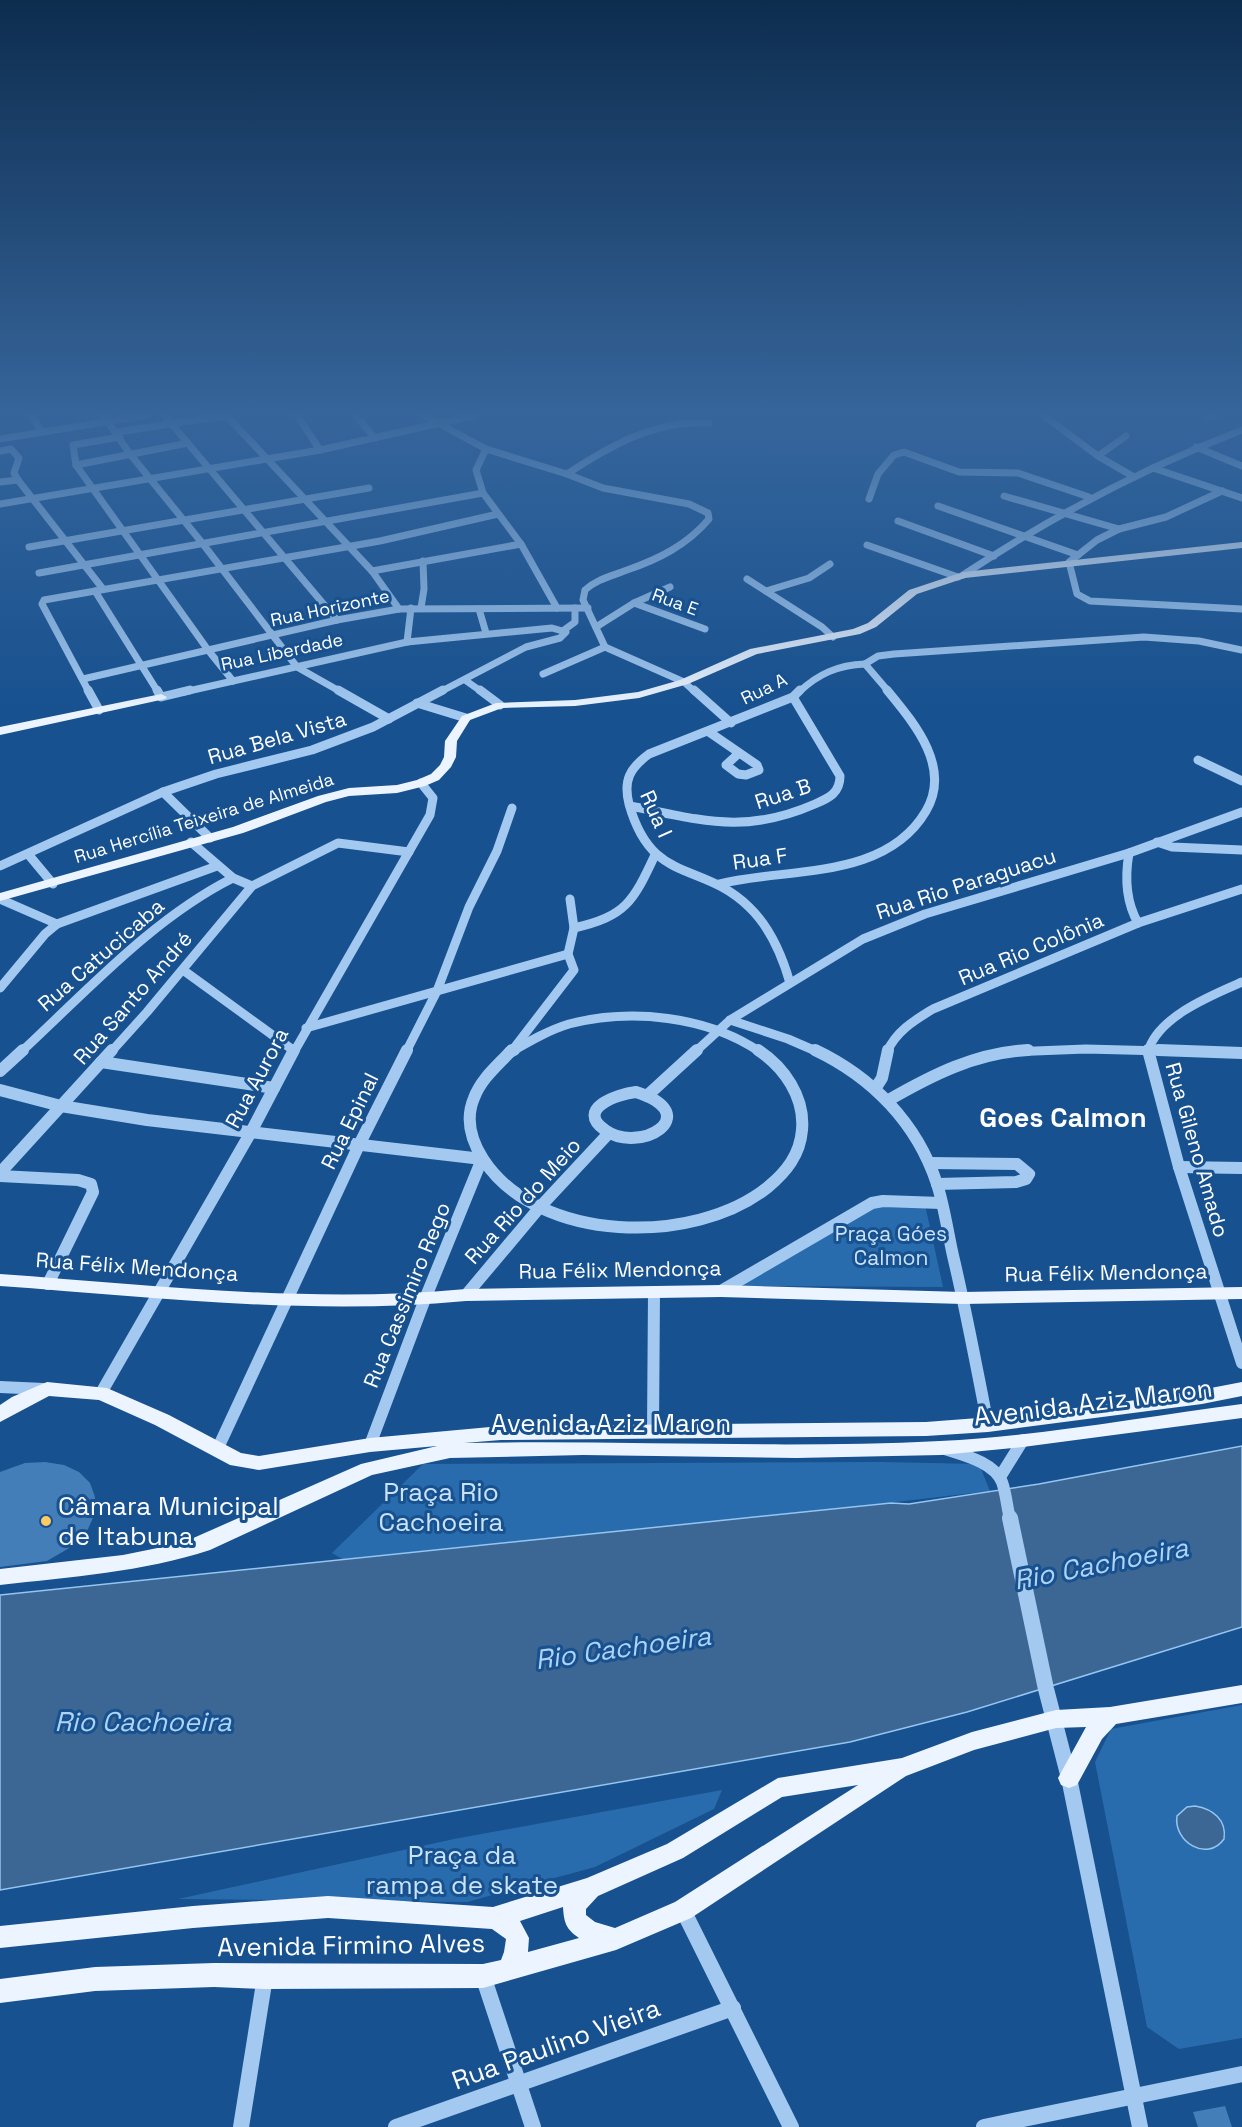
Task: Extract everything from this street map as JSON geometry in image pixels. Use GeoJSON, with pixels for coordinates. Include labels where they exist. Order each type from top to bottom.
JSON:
{"type":"FeatureCollection","features":[{"type":"Feature","properties":{"kind":"main road"},"geometry":{"type":"LineString","coordinates":[[466,718],[500,705],[611,699],[639,695],[684,682],[754,651],[833,637],[872,625],[913,592],[960,576],[1074,559],[1242,545]]}},
{"type":"Feature","properties":{"kind":"main road","name":"Rua Liberdade"},"geometry":{"type":"LineString","coordinates":[[0,731],[161,697]]}},
{"type":"Feature","properties":{"kind":"main road","name":"Rua Hercília Teixeira de Almeida"},"geometry":{"type":"LineString","coordinates":[[0,898],[210,838],[275,818],[322,799],[349,792],[397,789],[421,783],[435,777],[445,767],[450,757],[451,741],[466,718]]}},
{"type":"Feature","properties":{"kind":"main road","name":"Rua Félix Mendonça"},"geometry":{"type":"LineString","coordinates":[[0,1280],[288,1300],[425,1299],[466,1295],[721,1291],[963,1298],[1242,1293]]}},
{"type":"Feature","properties":{"kind":"main road"},"geometry":{"type":"LineString","coordinates":[[0,1415],[18,1402],[47,1389]]}},
{"type":"Feature","properties":{"kind":"main road","name":"Avenida Aziz Maron"},"geometry":{"type":"LineString","coordinates":[[47,1389],[101,1393],[162,1420],[237,1460],[260,1463],[370,1445],[501,1433],[926,1429],[988,1425],[1202,1397],[1242,1389]]}},
{"type":"Feature","properties":{"kind":"main road","name":"Avenida Aziz Maron"},"geometry":{"type":"LineString","coordinates":[[0,1578],[123,1563],[182,1551],[203,1544],[368,1469],[393,1461],[450,1451],[583,1448],[796,1451],[941,1448],[1023,1440],[1242,1411]]}},
{"type":"Feature","properties":{"kind":"main road","name":"Avenida Firmino Alves"},"geometry":{"type":"LineString","coordinates":[[0,1996],[95,1979],[213,1976],[483,1976],[508,1970],[616,1939],[682,1910],[903,1768],[972,1741],[1056,1719],[1110,1716],[1242,1694]]}},
{"type":"Feature","properties":{"kind":"main road"},"geometry":{"type":"LineString","coordinates":[[1069,1778],[1094,1732],[1110,1716]]}},
{"type":"Feature","properties":{"kind":"main road","name":"Avenida Firmino Alves"},"geometry":{"type":"LineString","coordinates":[[0,1937],[194,1917],[328,1907],[493,1918],[590,1888],[675,1851],[778,1788],[903,1768]]}},
{"type":"Feature","properties":{"kind":"main road"},"geometry":{"type":"LineString","coordinates":[[590,1888],[574,1905],[575,1921],[589,1931],[616,1939]]}},
{"type":"Feature","properties":{"kind":"main road"},"geometry":{"type":"LineString","coordinates":[[493,1918],[510,1925],[518,1938],[518,1952],[508,1970]]}},
{"type":"Feature","properties":{"kind":"street"},"geometry":{"type":"LineString","coordinates":[[44,514],[65,540],[99,590],[161,697]]}},
{"type":"Feature","properties":{"kind":"street"},"geometry":{"type":"LineString","coordinates":[[110,514],[233,681]]}},
{"type":"Feature","properties":{"kind":"street"},"geometry":{"type":"LineString","coordinates":[[179,514],[297,667],[388,719]]}},
{"type":"Feature","properties":{"kind":"street"},"geometry":{"type":"LineString","coordinates":[[29,547],[222,514]]}},
{"type":"Feature","properties":{"kind":"street"},"geometry":{"type":"LineString","coordinates":[[247,514],[337,620]]}},
{"type":"Feature","properties":{"kind":"street"},"geometry":{"type":"LineString","coordinates":[[319,514],[372,571],[399,609]]}},
{"type":"Feature","properties":{"kind":"street"},"geometry":{"type":"LineString","coordinates":[[39,573],[368,514]]}},
{"type":"Feature","properties":{"kind":"street"},"geometry":{"type":"LineString","coordinates":[[99,710],[42,604],[52,598],[348,547],[497,514]]}},
{"type":"Feature","properties":{"kind":"street"},"geometry":{"type":"LineString","coordinates":[[498,514],[521,544],[556,608]]}},
{"type":"Feature","properties":{"kind":"street"},"geometry":{"type":"LineString","coordinates":[[708,514],[709,519],[696,535],[670,552],[589,586],[585,590],[584,600],[605,647],[684,682],[731,723]]}},
{"type":"Feature","properties":{"kind":"street"},"geometry":{"type":"LineString","coordinates":[[961,514],[1022,536],[1074,559]]}},
{"type":"Feature","properties":{"kind":"street"},"geometry":{"type":"LineString","coordinates":[[867,545],[960,576],[1058,514]]}},
{"type":"Feature","properties":{"kind":"street"},"geometry":{"type":"LineString","coordinates":[[1065,514],[1119,529]]}},
{"type":"Feature","properties":{"kind":"street"},"geometry":{"type":"LineString","coordinates":[[1074,559],[1097,540],[1119,529],[1172,514]]}},
{"type":"Feature","properties":{"kind":"street"},"geometry":{"type":"LineString","coordinates":[[898,521],[994,556]]}},
{"type":"Feature","properties":{"kind":"street"},"geometry":{"type":"LineString","coordinates":[[372,571],[521,544]]}},
{"type":"Feature","properties":{"kind":"street"},"geometry":{"type":"LineString","coordinates":[[1074,559],[1077,594],[1090,601],[1242,609]]}},
{"type":"Feature","properties":{"kind":"street"},"geometry":{"type":"LineString","coordinates":[[421,608],[424,589],[423,561]]}},
{"type":"Feature","properties":{"kind":"street"},"geometry":{"type":"LineString","coordinates":[[766,591],[823,572],[830,564]]}},
{"type":"Feature","properties":{"kind":"street"},"geometry":{"type":"LineString","coordinates":[[747,579],[822,627],[833,637]]}},
{"type":"Feature","properties":{"kind":"street"},"geometry":{"type":"LineString","coordinates":[[596,627],[634,603],[670,587]]}},
{"type":"Feature","properties":{"kind":"street","name":"Rua E"},"geometry":{"type":"LineString","coordinates":[[634,603],[705,629]]}},
{"type":"Feature","properties":{"kind":"street"},"geometry":{"type":"LineString","coordinates":[[562,634],[575,622],[575,608]]}},
{"type":"Feature","properties":{"kind":"street","name":"Rua Horizonte"},"geometry":{"type":"LineString","coordinates":[[83,679],[337,620],[399,609],[588,608]]}},
{"type":"Feature","properties":{"kind":"street"},"geometry":{"type":"LineString","coordinates":[[407,642],[411,609]]}},
{"type":"Feature","properties":{"kind":"street"},"geometry":{"type":"LineString","coordinates":[[479,609],[486,633]]}},
{"type":"Feature","properties":{"kind":"street","name":"Rua Liberdade"},"geometry":{"type":"LineString","coordinates":[[161,697],[407,642],[552,628],[562,634]]}},
{"type":"Feature","properties":{"kind":"street","name":"Rua Bela Vista"},"geometry":{"type":"LineString","coordinates":[[0,866],[163,792],[216,774],[312,750],[373,727],[526,647],[562,634]]}},
{"type":"Feature","properties":{"kind":"street","name":"Rua A"},"geometry":{"type":"LineString","coordinates":[[709,732],[793,697],[810,681],[827,670],[840,665],[865,664],[878,656],[1050,641],[1144,637],[1199,641],[1242,650]]}},
{"type":"Feature","properties":{"kind":"street"},"geometry":{"type":"LineString","coordinates":[[543,674],[605,647]]}},
{"type":"Feature","properties":{"kind":"street","name":"Rua F"},"geometry":{"type":"LineString","coordinates":[[655,855],[683,870],[719,884],[741,878],[804,871],[883,851],[897,844],[924,818],[932,801],[937,780],[931,754],[897,701],[865,664]]}},
{"type":"Feature","properties":{"kind":"street"},"geometry":{"type":"LineString","coordinates":[[465,680],[500,705]]}},
{"type":"Feature","properties":{"kind":"street","name":"Rua B"},"geometry":{"type":"LineString","coordinates":[[630,806],[698,819],[752,823],[804,809],[837,792],[841,785],[840,776],[793,697]]}},
{"type":"Feature","properties":{"kind":"street"},"geometry":{"type":"LineString","coordinates":[[417,703],[466,718]]}},
{"type":"Feature","properties":{"kind":"street"},"geometry":{"type":"LineString","coordinates":[[709,732],[738,753]]}},
{"type":"Feature","properties":{"kind":"street","name":"Rua I"},"geometry":{"type":"LineString","coordinates":[[655,855],[639,830],[630,806],[626,791],[626,777],[635,764],[649,754],[709,732]]}},
{"type":"Feature","properties":{"kind":"street"},"geometry":{"type":"LineString","coordinates":[[1198,760],[1242,781]]}},
{"type":"Feature","properties":{"kind":"street","name":"Rua Aurora"},"geometry":{"type":"LineString","coordinates":[[101,1393],[251,1132],[293,1050],[365,930],[434,804],[434,796],[421,783]]}},
{"type":"Feature","properties":{"kind":"street"},"geometry":{"type":"LineString","coordinates":[[163,792],[210,838]]}},
{"type":"Feature","properties":{"kind":"street","name":"Rua Epinal"},"geometry":{"type":"LineString","coordinates":[[217,1450],[359,1145],[437,991],[469,907],[497,851],[512,808]]}},
{"type":"Feature","properties":{"kind":"street","name":"Rua Rio Paraguacu"},"geometry":{"type":"LineString","coordinates":[[720,1030],[730,1020],[790,983],[864,939],[896,925],[1129,853],[1242,812]]}},
{"type":"Feature","properties":{"kind":"street"},"geometry":{"type":"LineString","coordinates":[[191,842],[233,879],[252,886]]}},
{"type":"Feature","properties":{"kind":"street"},"geometry":{"type":"LineString","coordinates":[[1157,842],[1172,847],[1242,850]]}},
{"type":"Feature","properties":{"kind":"street","name":"Rua Santo André"},"geometry":{"type":"LineString","coordinates":[[0,1174],[183,970],[252,886],[338,843],[408,852]]}},
{"type":"Feature","properties":{"kind":"street"},"geometry":{"type":"LineString","coordinates":[[1129,853],[1128,901],[1138,923]]}},
{"type":"Feature","properties":{"kind":"street"},"geometry":{"type":"LineString","coordinates":[[28,854],[53,884]]}},
{"type":"Feature","properties":{"kind":"street"},"geometry":{"type":"LineString","coordinates":[[574,928],[601,922],[617,915],[628,904],[655,855]]}},
{"type":"Feature","properties":{"kind":"street"},"geometry":{"type":"LineString","coordinates":[[0,988],[45,933],[57,924],[217,866]]}},
{"type":"Feature","properties":{"kind":"street","name":"Rua Catucicaba"},"geometry":{"type":"LineString","coordinates":[[0,1071],[158,926],[207,891],[233,879]]}},
{"type":"Feature","properties":{"kind":"street"},"geometry":{"type":"LineString","coordinates":[[719,884],[750,908],[764,925],[786,964],[790,983]]}},
{"type":"Feature","properties":{"kind":"street","name":"Rua Rio Colônia"},"geometry":{"type":"LineString","coordinates":[[875,1089],[884,1076],[885,1058],[895,1037],[913,1021],[933,1009],[1138,923],[1242,889]]}},
{"type":"Feature","properties":{"kind":"street"},"geometry":{"type":"LineString","coordinates":[[0,898],[57,924]]}},
{"type":"Feature","properties":{"kind":"street"},"geometry":{"type":"LineString","coordinates":[[510,1052],[538,1036],[572,1023],[608,1017],[656,1017],[684,1020],[720,1030],[749,1044],[773,1061],[791,1082],[801,1104],[804,1128],[797,1152],[782,1175],[759,1195],[729,1211],[693,1222],[654,1227],[614,1226],[585,1221],[540,1207],[516,1193],[497,1177],[482,1159],[474,1139],[470,1113],[476,1091],[492,1068],[510,1052],[574,970],[568,954],[574,928],[570,899]]}},
{"type":"Feature","properties":{"kind":"street"},"geometry":{"type":"LineString","coordinates":[[306,1028],[568,954]]}},
{"type":"Feature","properties":{"kind":"street"},"geometry":{"type":"LineString","coordinates":[[183,970],[293,1050]]}},
{"type":"Feature","properties":{"kind":"street"},"geometry":{"type":"LineString","coordinates":[[1148,1050],[1151,1042],[1159,1033],[1188,1009],[1242,982]]}},
{"type":"Feature","properties":{"kind":"street"},"geometry":{"type":"LineString","coordinates":[[730,1020],[795,1041],[826,1056],[875,1089],[912,1132],[929,1163],[937,1184],[963,1298],[988,1425]]}},
{"type":"Feature","properties":{"kind":"street"},"geometry":{"type":"LineString","coordinates":[[649,1094],[720,1030]]}},
{"type":"Feature","properties":{"kind":"street"},"geometry":{"type":"LineString","coordinates":[[887,1101],[929,1077],[985,1056],[1016,1050],[1242,1053]]}},
{"type":"Feature","properties":{"kind":"street","name":"Rua Gileno Amado"},"geometry":{"type":"LineString","coordinates":[[1148,1050],[1179,1167],[1242,1363]]}},
{"type":"Feature","properties":{"kind":"street"},"geometry":{"type":"LineString","coordinates":[[101,1062],[274,1088]]}},
{"type":"Feature","properties":{"kind":"street"},"geometry":{"type":"LineString","coordinates":[[0,1090],[61,1106],[251,1132],[482,1159]]}},
{"type":"Feature","properties":{"kind":"street"},"geometry":{"type":"LineString","coordinates":[[623,1092],[649,1094],[666,1105],[669,1113],[663,1128],[645,1137],[632,1138],[609,1133],[600,1126],[596,1118],[597,1110],[602,1102],[623,1092]]}},
{"type":"Feature","properties":{"kind":"street","name":"Rua Rio do Meio"},"geometry":{"type":"LineString","coordinates":[[466,1295],[540,1207],[609,1133]]}},
{"type":"Feature","properties":{"kind":"street","name":"Rua Cassimiro Rego"},"geometry":{"type":"LineString","coordinates":[[370,1445],[425,1299],[482,1159]]}},
{"type":"Feature","properties":{"kind":"street"},"geometry":{"type":"LineString","coordinates":[[929,1163],[1017,1164],[1029,1174],[1026,1179],[1016,1182],[937,1184]]}},
{"type":"Feature","properties":{"kind":"street"},"geometry":{"type":"LineString","coordinates":[[1179,1167],[1242,1168]]}},
{"type":"Feature","properties":{"kind":"street"},"geometry":{"type":"LineString","coordinates":[[0,1174],[78,1180],[91,1184],[93,1192],[48,1284]]}},
{"type":"Feature","properties":{"kind":"street"},"geometry":{"type":"LineString","coordinates":[[721,1291],[872,1203],[883,1201],[941,1203]]}},
{"type":"Feature","properties":{"kind":"street"},"geometry":{"type":"LineString","coordinates":[[653,1430],[654,1292]]}},
{"type":"Feature","properties":{"kind":"street"},"geometry":{"type":"LineString","coordinates":[[0,1387],[47,1389]]}},
{"type":"Feature","properties":{"kind":"street"},"geometry":{"type":"LineString","coordinates":[[1023,1440],[1001,1480],[1046,1689],[1056,1719],[1069,1778],[1140,2127]]}},
{"type":"Feature","properties":{"kind":"street"},"geometry":{"type":"LineString","coordinates":[[941,1448],[972,1459],[1001,1480]]}},
{"type":"Feature","properties":{"kind":"street"},"geometry":{"type":"LineString","coordinates":[[682,1910],[791,2127]]}},
{"type":"Feature","properties":{"kind":"street"},"geometry":{"type":"LineString","coordinates":[[483,1976],[533,2127]]}},
{"type":"Feature","properties":{"kind":"street"},"geometry":{"type":"LineString","coordinates":[[241,2127],[265,1977]]}},
{"type":"Feature","properties":{"kind":"street","name":"Rua Paulino Vieira"},"geometry":{"type":"LineString","coordinates":[[396,2127],[733,2008]]}},
{"type":"Feature","properties":{"kind":"street"},"geometry":{"type":"LineString","coordinates":[[984,2127],[1242,2074]]}},
{"type":"Feature","properties":{"kind":"green space","name":"Praça Góes Calmon"},"geometry":{"type":"Polygon","coordinates":[[[924,1200],[943,1287],[740,1286],[886,1201],[924,1200]]]}},
{"type":"Feature","properties":{"kind":"green space","name":"Praça Rio Cachoeira"},"geometry":{"type":"Polygon","coordinates":[[[881,1462],[979,1464],[990,1491],[741,1520],[344,1560],[332,1553],[423,1464],[881,1462]]]}},
{"type":"Feature","properties":{"kind":"green space"},"geometry":{"type":"Polygon","coordinates":[[[1242,1705],[1242,2038],[1179,2049],[1147,2027],[1095,1762],[1111,1729],[1242,1705]]]}},
{"type":"Feature","properties":{"kind":"green space","name":"Praça da rampa de skate"},"geometry":{"type":"Polygon","coordinates":[[[722,1790],[714,1809],[595,1867],[467,1902],[178,1899],[454,1839],[722,1790]]]}},
{"type":"Feature","properties":{"kind":"water","name":"Rio Cachoeira"},"geometry":{"type":"Polygon","coordinates":[[[1242,1446],[1242,1627],[967,1712],[850,1742],[0,1890],[0,1595],[891,1503],[909,1504],[1039,1484],[1242,1446]]]}},
{"type":"Feature","properties":{"kind":"water"},"geometry":{"type":"Polygon","coordinates":[[[1195,1806],[1208,1810],[1221,1821],[1224,1839],[1217,1846],[1201,1849],[1186,1841],[1180,1834],[1177,1816],[1187,1807],[1195,1806]]]}},
{"type":"Feature","properties":{"kind":"building","name":"Câmara Municipal de Itabuna"},"geometry":{"type":"Polygon","coordinates":[[[45,1462],[64,1465],[79,1472],[90,1483],[95,1497],[95,1513],[88,1529],[76,1544],[47,1561],[0,1567],[0,1472],[25,1463],[45,1462]]]}},
{"type":"Feature","properties":{"kind":"building"},"geometry":{"type":"Polygon","coordinates":[[[1225,2106],[1232,2127],[1198,2127],[1193,2112],[1225,2106]]]}},
{"type":"Feature","properties":{"kind":"place","name":"Câmara Municipal de Itabuna"},"geometry":{"type":"Point","coordinates":[46,1521]}},
{"type":"Feature","properties":{"kind":"district","name":"Goes Calmon"},"geometry":{"type":"Point","coordinates":[1063,1118]}}]}
